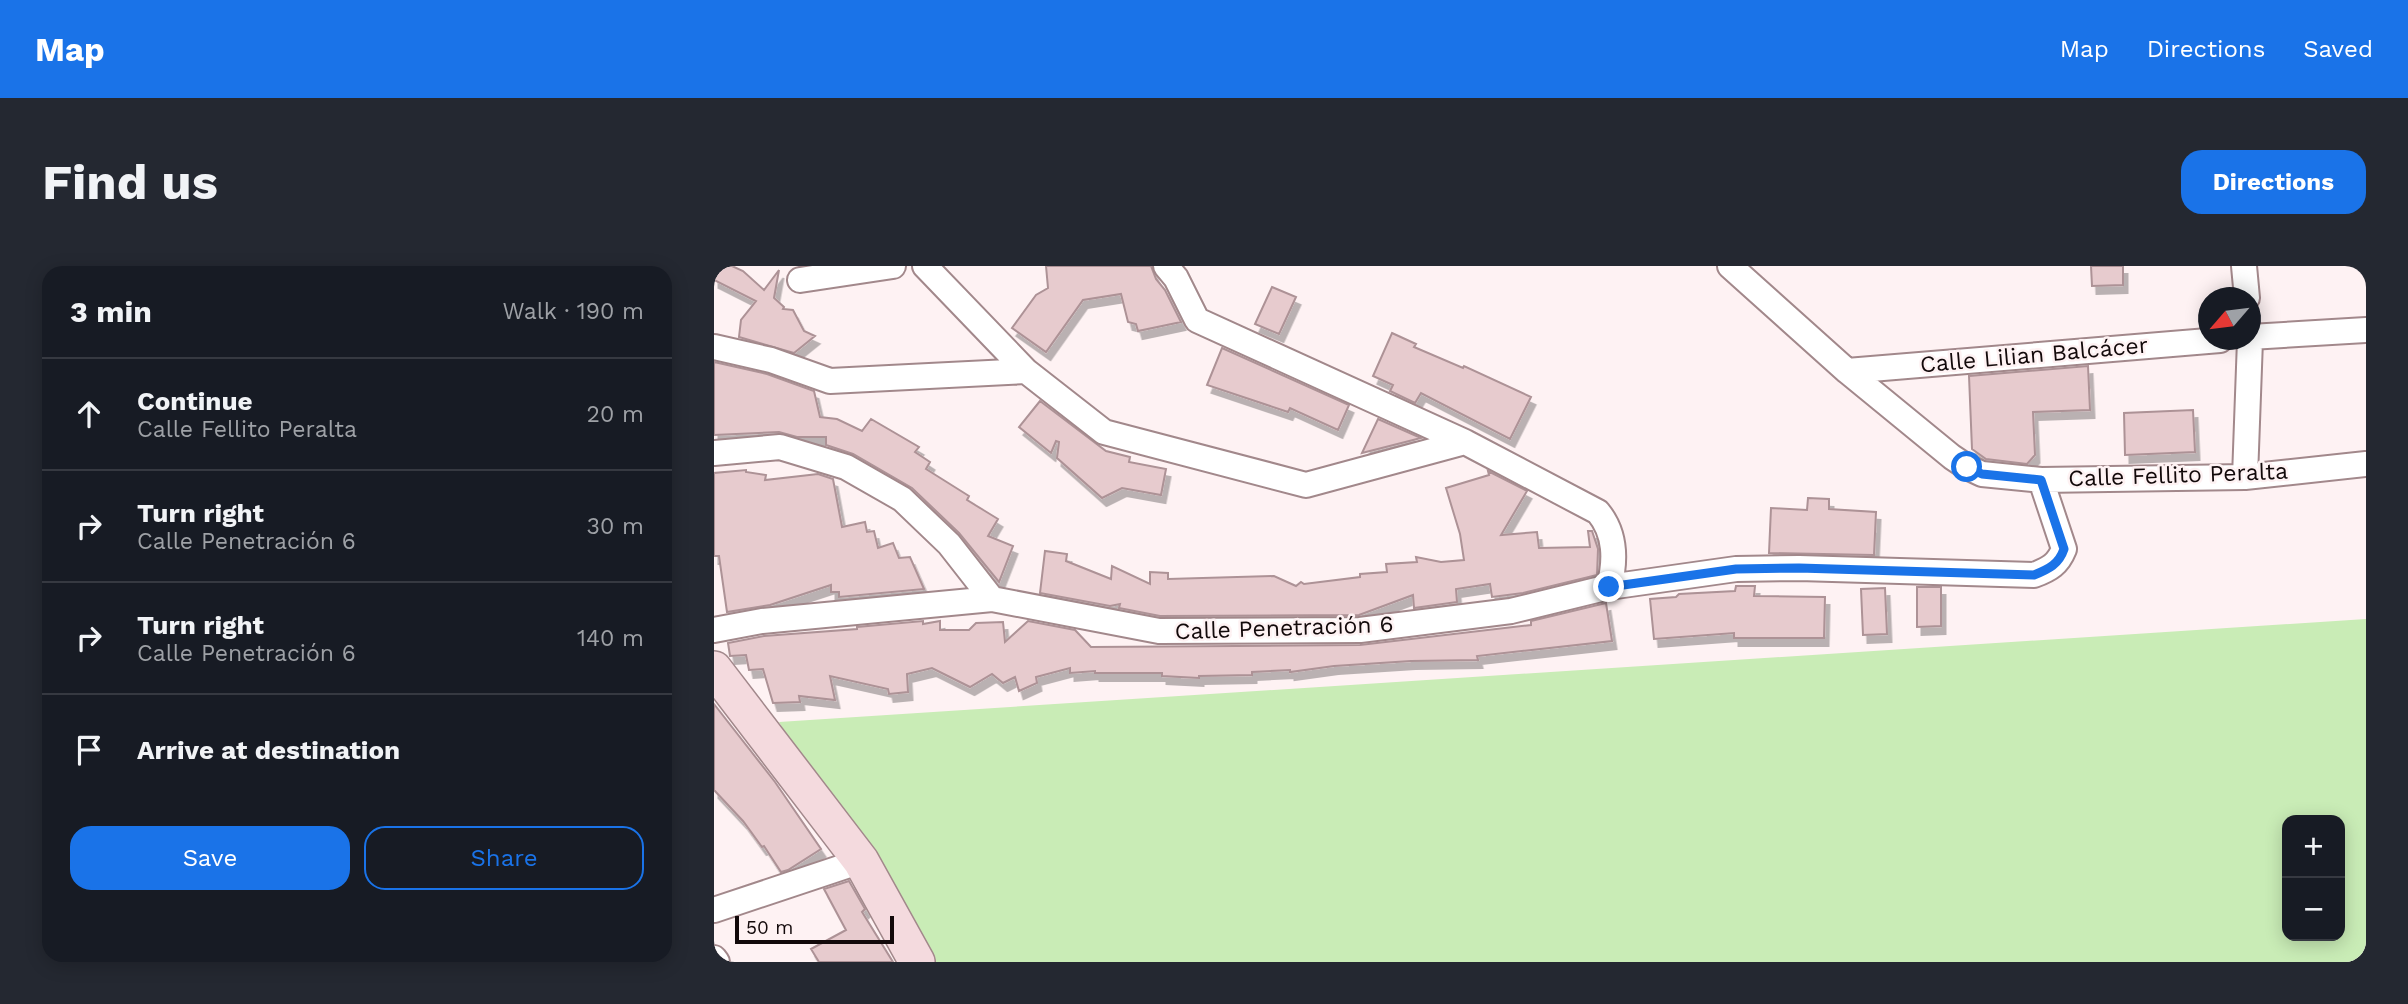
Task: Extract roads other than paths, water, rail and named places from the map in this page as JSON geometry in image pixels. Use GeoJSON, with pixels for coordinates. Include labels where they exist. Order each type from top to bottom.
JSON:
{"type":"FeatureCollection","features":[{"type":"Feature","properties":{"kind":"street"},"geometry":{"type":"LineString","coordinates":[[800,280],[893,266]]}},
{"type":"Feature","properties":{"kind":"street"},"geometry":{"type":"LineString","coordinates":[[925,266],[1026,371],[1104,432],[1306,485],[1465,442]]}},
{"type":"Feature","properties":{"kind":"street"},"geometry":{"type":"LineString","coordinates":[[1166,266],[1176,278],[1197,320],[1465,442],[1598,512],[1607,523],[1615,565],[1609,587]]}},
{"type":"Feature","properties":{"kind":"street","name":"Calle Fellito Peralta"},"geometry":{"type":"LineString","coordinates":[[1730,266],[1847,371],[1967,467],[1982,474],[2041,480],[2245,477],[2366,464]]}},
{"type":"Feature","properties":{"kind":"street"},"geometry":{"type":"LineString","coordinates":[[2245,266],[2246,287]]}},
{"type":"Feature","properties":{"kind":"street"},"geometry":{"type":"LineString","coordinates":[[2261,337],[2366,330]]}},
{"type":"Feature","properties":{"kind":"street","name":"Calle Lilian Balcácer"},"geometry":{"type":"LineString","coordinates":[[1847,371],[2198,342]]}},
{"type":"Feature","properties":{"kind":"street"},"geometry":{"type":"LineString","coordinates":[[714,347],[771,360],[831,381],[1026,371]]}},
{"type":"Feature","properties":{"kind":"street"},"geometry":{"type":"LineString","coordinates":[[2245,477],[2250,350]]}},
{"type":"Feature","properties":{"kind":"street"},"geometry":{"type":"LineString","coordinates":[[714,453],[780,447],[846,467],[902,499],[949,544],[992,599]]}},
{"type":"Feature","properties":{"kind":"street","name":"Calle Penetración 6"},"geometry":{"type":"LineString","coordinates":[[714,630],[762,621],[992,599],[1159,632],[1360,630],[1511,611],[1609,587],[1736,569],[1799,568],[2034,575],[2049,569],[2060,560],[2064,549],[2041,480]]}},
{"type":"Feature","properties":{"kind":"street"},"geometry":{"type":"LineString","coordinates":[[714,669],[861,861],[917,962]]}},
{"type":"Feature","properties":{"kind":"street"},"geometry":{"type":"LineString","coordinates":[[714,910],[861,861]]}}]}
